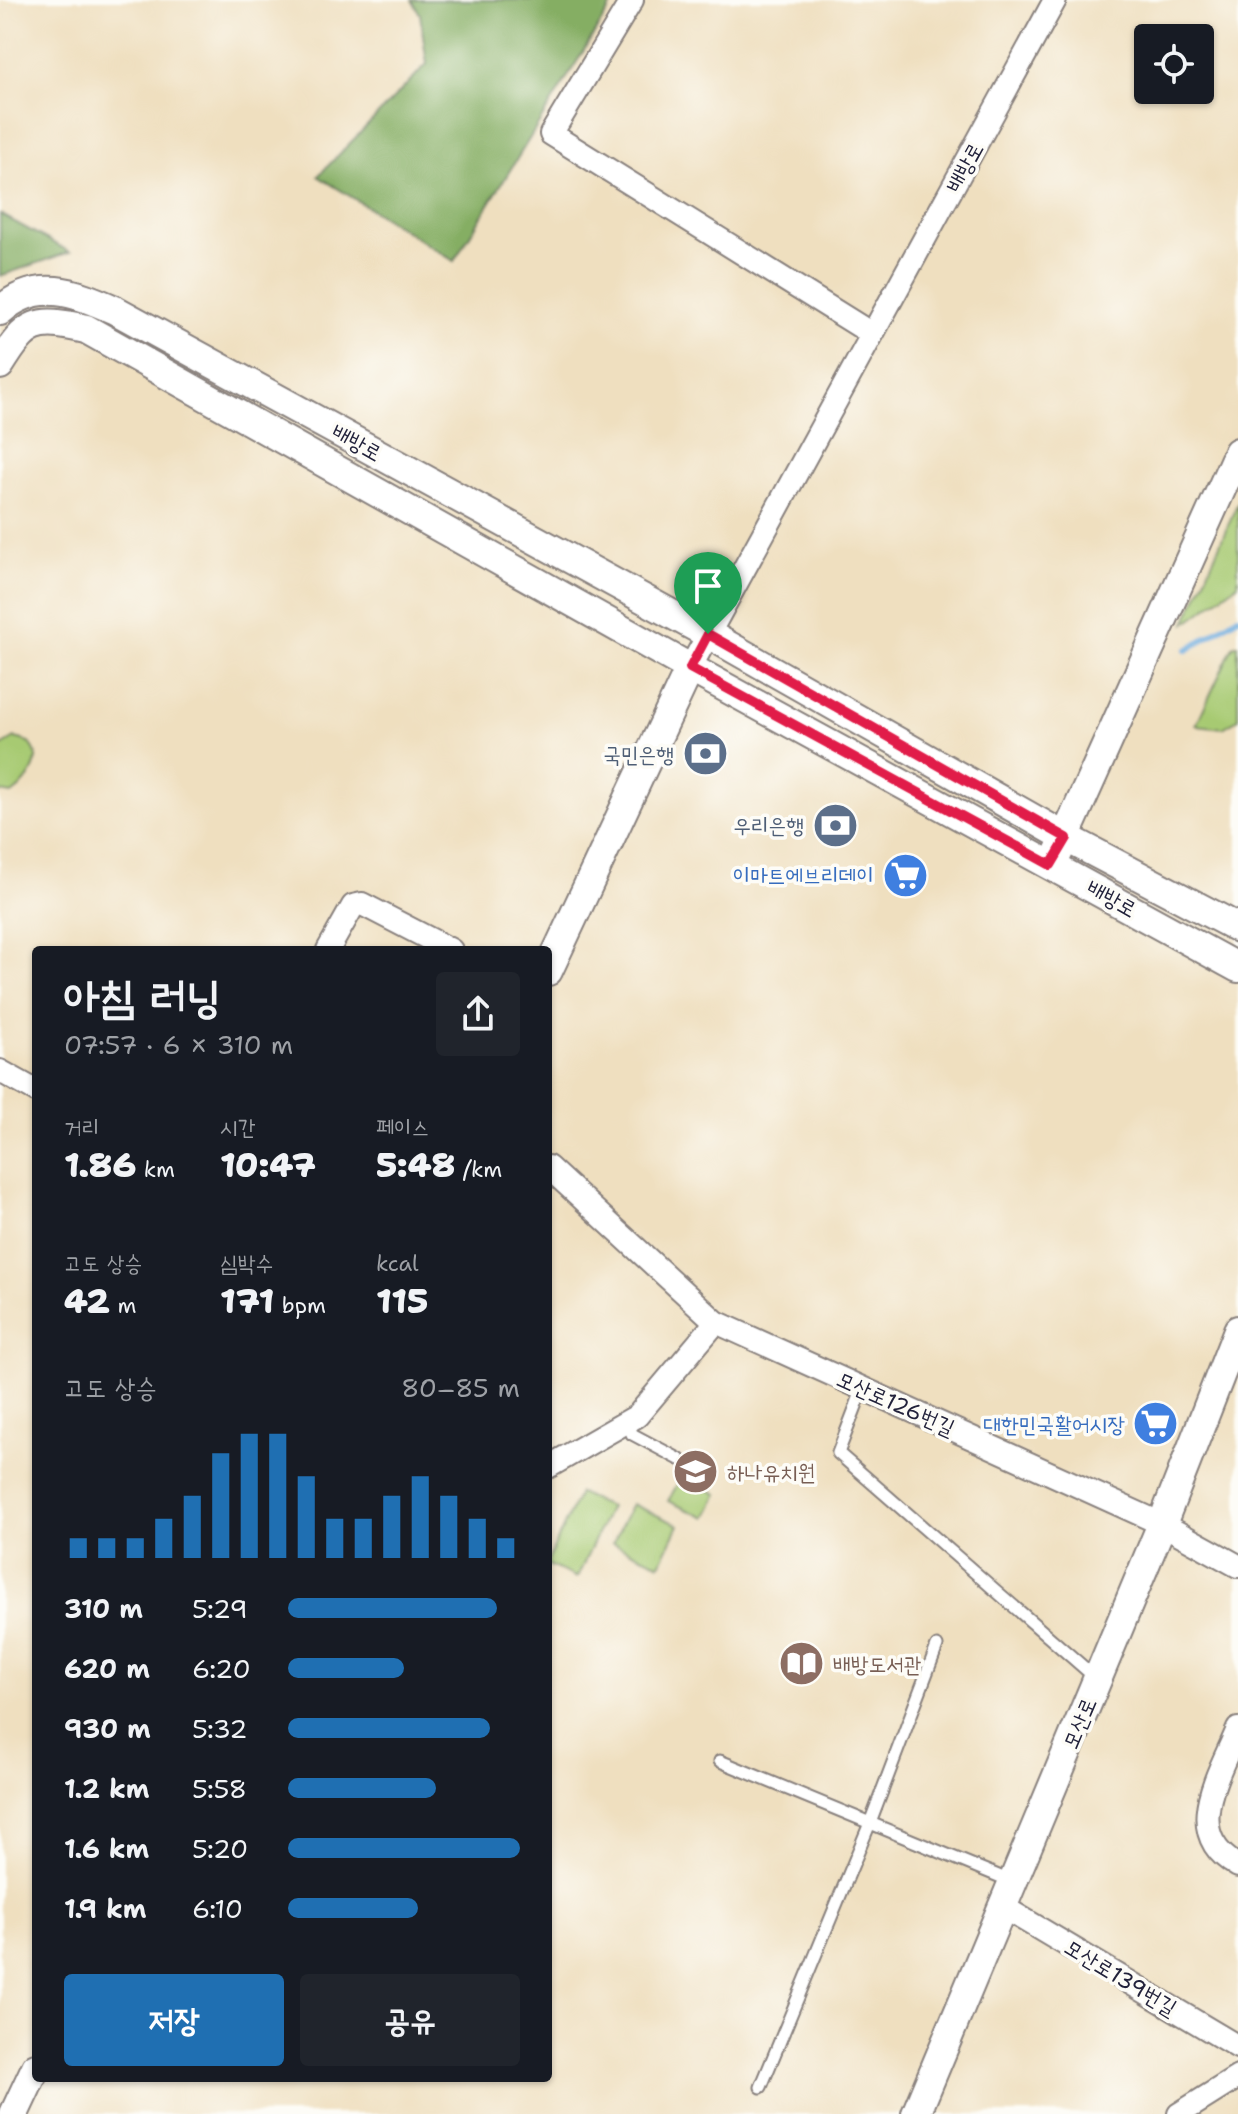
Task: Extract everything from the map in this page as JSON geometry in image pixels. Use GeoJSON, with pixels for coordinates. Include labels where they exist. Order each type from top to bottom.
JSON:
{"type":"FeatureCollection","features":[{"type":"Feature","properties":{"kind":"street"},"geometry":{"type":"LineString","coordinates":[[632,0],[551,134],[872,334]]}},
{"type":"Feature","properties":{"kind":"street","name":"배방로"},"geometry":{"type":"LineString","coordinates":[[552,962],[690,668],[1055,0]]}},
{"type":"Feature","properties":{"kind":"street","name":"배방로"},"geometry":{"type":"LineString","coordinates":[[0,311],[34,291],[74,291],[115,310],[708,634],[1067,838],[1238,928]]}},
{"type":"Feature","properties":{"kind":"street","name":"배방로"},"geometry":{"type":"LineString","coordinates":[[0,365],[19,335],[48,321],[86,329],[690,668],[1238,968]]}},
{"type":"Feature","properties":{"kind":"street"},"geometry":{"type":"LineString","coordinates":[[1051,865],[1067,838],[1238,452]]}},
{"type":"Feature","properties":{"kind":"street"},"geometry":{"type":"LineString","coordinates":[[330,946],[353,906],[362,904],[443,946]]}},
{"type":"Feature","properties":{"kind":"street"},"geometry":{"type":"LineString","coordinates":[[0,1071],[32,1089]]}},
{"type":"Feature","properties":{"kind":"street","name":"모산로126번길"},"geometry":{"type":"LineString","coordinates":[[552,1171],[716,1322],[1162,1524],[1238,1566]]}},
{"type":"Feature","properties":{"kind":"street"},"geometry":{"type":"LineString","coordinates":[[552,1465],[629,1423],[644,1410],[716,1322]]}},
{"type":"Feature","properties":{"kind":"street","name":"모산로"},"geometry":{"type":"LineString","coordinates":[[916,2114],[1162,1524],[1238,1330]]}},
{"type":"Feature","properties":{"kind":"street"},"geometry":{"type":"LineString","coordinates":[[1238,1729],[1210,1797],[1206,1821],[1213,1845],[1238,1866]]}},
{"type":"Feature","properties":{"kind":"street","name":"모산로139번길"},"geometry":{"type":"LineString","coordinates":[[1008,1894],[1238,2047]]}},
{"type":"Feature","properties":{"kind":"street"},"geometry":{"type":"LineString","coordinates":[[14,2114],[32,2076]]}},
{"type":"Feature","properties":{"kind":"street"},"geometry":{"type":"LineString","coordinates":[[1179,2114],[1238,2077]]}},
{"type":"Feature","properties":{"kind":"lane"},"geometry":{"type":"LineString","coordinates":[[863,1388],[838,1453],[1097,1679]]}},
{"type":"Feature","properties":{"kind":"lane"},"geometry":{"type":"LineString","coordinates":[[629,1423],[632,1434],[679,1459]]}},
{"type":"Feature","properties":{"kind":"lane"},"geometry":{"type":"LineString","coordinates":[[761,2087],[870,1823],[937,1646]]}},
{"type":"Feature","properties":{"kind":"lane"},"geometry":{"type":"LineString","coordinates":[[720,1761],[870,1823],[1008,1894]]}},
{"type":"Feature","properties":{"kind":"green space"},"geometry":{"type":"Polygon","coordinates":[[[412,0],[615,0],[454,261],[318,176],[427,64],[420,14],[412,0]]]}},
{"type":"Feature","properties":{"kind":"green space"},"geometry":{"type":"Polygon","coordinates":[[[0,214],[70,252],[0,276],[0,214]]]}},
{"type":"Feature","properties":{"kind":"green space"},"geometry":{"type":"Polygon","coordinates":[[[1238,502],[1238,584],[1186,623],[1238,502]]]}},
{"type":"Feature","properties":{"kind":"green space"},"geometry":{"type":"Polygon","coordinates":[[[1238,644],[1238,719],[1223,728],[1196,725],[1233,646],[1238,644]]]}},
{"type":"Feature","properties":{"kind":"green space"},"geometry":{"type":"Polygon","coordinates":[[[15,738],[27,742],[36,755],[32,772],[12,794],[0,792],[0,747],[15,738]]]}},
{"type":"Feature","properties":{"kind":"green space"},"geometry":{"type":"Polygon","coordinates":[[[682,1476],[718,1494],[706,1518],[668,1501],[682,1476]]]}},
{"type":"Feature","properties":{"kind":"green space"},"geometry":{"type":"Polygon","coordinates":[[[579,1493],[610,1507],[577,1578],[552,1567],[552,1551],[579,1493]]]}},
{"type":"Feature","properties":{"kind":"green space"},"geometry":{"type":"Polygon","coordinates":[[[632,1504],[679,1525],[660,1564],[613,1543],[632,1504]]]}},
{"type":"Feature","properties":{"kind":"waterway"},"geometry":{"type":"LineString","coordinates":[[1187,650],[1238,617]]}},
{"type":"Feature","properties":{"kind":"place","name":"국민은행"},"geometry":{"type":"Point","coordinates":[705,754]}},
{"type":"Feature","properties":{"kind":"place","name":"우리은행"},"geometry":{"type":"Point","coordinates":[835,825]}},
{"type":"Feature","properties":{"kind":"place","name":"이마트에브리데이"},"geometry":{"type":"Point","coordinates":[905,875]}},
{"type":"Feature","properties":{"kind":"place","name":"대한민국활어시장"},"geometry":{"type":"Point","coordinates":[1156,1424]}},
{"type":"Feature","properties":{"kind":"place","name":"하나유치원"},"geometry":{"type":"Point","coordinates":[696,1472]}},
{"type":"Feature","properties":{"kind":"place","name":"배방도서관"},"geometry":{"type":"Point","coordinates":[802,1664]}},
{"type":"Feature","properties":{"kind":"route"},"geometry":{"type":"LineString","coordinates":[[708,634],[1067,838],[1051,865],[690,668],[708,634]]}}]}
